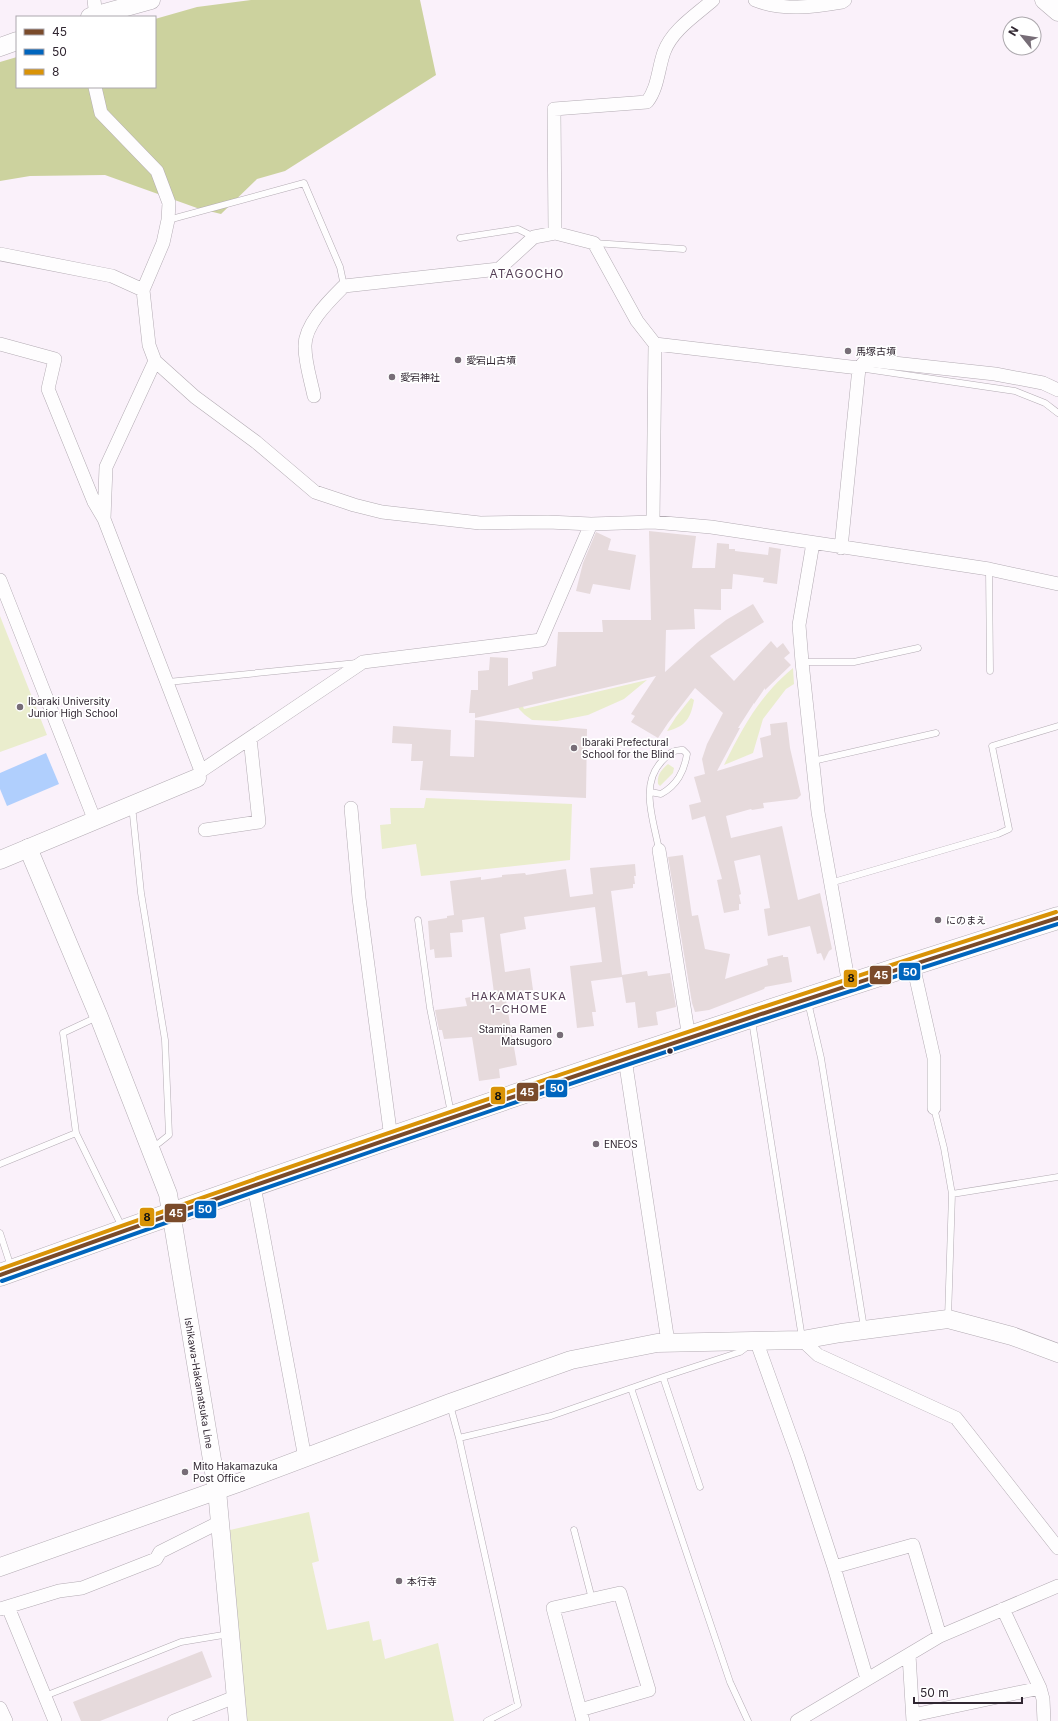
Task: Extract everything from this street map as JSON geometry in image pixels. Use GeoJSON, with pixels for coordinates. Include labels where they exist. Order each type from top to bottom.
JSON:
{"type":"FeatureCollection","features":[{"type":"Feature","properties":{"kind":"highway"},"geometry":{"type":"LineString","coordinates":[[6,1273],[172,1213],[452,1117],[849,985],[1058,918]]}},
{"type":"Feature","properties":{"kind":"street"},"geometry":{"type":"LineString","coordinates":[[94,12],[151,0]]}},
{"type":"Feature","properties":{"kind":"street"},"geometry":{"type":"LineString","coordinates":[[555,233],[554,109],[647,102],[653,94],[664,51],[675,33],[713,0]]}},
{"type":"Feature","properties":{"kind":"street"},"geometry":{"type":"LineString","coordinates":[[754,0],[769,5],[806,8],[842,2],[845,0]]}},
{"type":"Feature","properties":{"kind":"street"},"geometry":{"type":"LineString","coordinates":[[1044,0],[1058,12]]}},
{"type":"Feature","properties":{"kind":"street"},"geometry":{"type":"LineString","coordinates":[[0,47],[16,41]]}},
{"type":"Feature","properties":{"kind":"street"},"geometry":{"type":"LineString","coordinates":[[95,88],[101,113],[157,171],[169,203],[168,220],[163,243],[143,290],[149,345],[154,361],[195,397],[256,442],[315,492],[354,505],[382,512],[480,523],[548,522],[591,524],[653,522],[711,527],[841,548],[989,569],[1058,584]]}},
{"type":"Feature","properties":{"kind":"street"},"geometry":{"type":"LineString","coordinates":[[314,396],[305,347],[307,332],[327,303],[344,286],[499,269],[534,237],[555,233],[594,243],[637,321],[655,344],[653,522]]}},
{"type":"Feature","properties":{"kind":"street"},"geometry":{"type":"LineString","coordinates":[[0,254],[112,276],[143,290]]}},
{"type":"Feature","properties":{"kind":"street"},"geometry":{"type":"LineString","coordinates":[[0,344],[55,359],[48,389],[94,502],[104,519],[168,682],[199,775]]}},
{"type":"Feature","properties":{"kind":"street"},"geometry":{"type":"LineString","coordinates":[[655,344],[859,368]]}},
{"type":"Feature","properties":{"kind":"street"},"geometry":{"type":"LineString","coordinates":[[841,548],[859,368],[866,360],[995,374],[1043,383],[1058,390]]}},
{"type":"Feature","properties":{"kind":"street"},"geometry":{"type":"LineString","coordinates":[[104,519],[106,467],[154,361]]}},
{"type":"Feature","properties":{"kind":"street"},"geometry":{"type":"LineString","coordinates":[[0,860],[130,806],[199,775],[250,738],[363,662],[541,640],[591,524]]}},
{"type":"Feature","properties":{"kind":"street"},"geometry":{"type":"LineString","coordinates":[[813,543],[799,625],[802,662],[818,812],[849,985]]}},
{"type":"Feature","properties":{"kind":"street"},"geometry":{"type":"LineString","coordinates":[[0,580],[95,820]]}},
{"type":"Feature","properties":{"kind":"street"},"geometry":{"type":"LineString","coordinates":[[205,830],[258,822],[250,738]]}},
{"type":"Feature","properties":{"kind":"street"},"geometry":{"type":"LineString","coordinates":[[351,808],[360,898],[391,1138]]}},
{"type":"Feature","properties":{"kind":"street","name":"Ishikawa-Hakamatsuka Line"},"geometry":{"type":"LineString","coordinates":[[28,848],[99,1017],[168,1194],[217,1490],[238,1721]]}},
{"type":"Feature","properties":{"kind":"street"},"geometry":{"type":"LineString","coordinates":[[659,850],[689,1038]]}},
{"type":"Feature","properties":{"kind":"street"},"geometry":{"type":"LineString","coordinates":[[913,965],[934,1058],[934,1108]]}},
{"type":"Feature","properties":{"kind":"street"},"geometry":{"type":"LineString","coordinates":[[625,1059],[668,1342]]}},
{"type":"Feature","properties":{"kind":"street"},"geometry":{"type":"LineString","coordinates":[[254,1186],[305,1458]]}},
{"type":"Feature","properties":{"kind":"street"},"geometry":{"type":"LineString","coordinates":[[0,1567],[217,1490],[450,1403],[571,1360],[657,1343],[802,1340],[948,1319],[1012,1336],[1058,1353]]}},
{"type":"Feature","properties":{"kind":"street"},"geometry":{"type":"LineString","coordinates":[[756,1340],[798,1457],[834,1567],[867,1679]]}},
{"type":"Feature","properties":{"kind":"street"},"geometry":{"type":"LineString","coordinates":[[802,1340],[818,1355],[956,1418],[1058,1548]]}},
{"type":"Feature","properties":{"kind":"street"},"geometry":{"type":"LineString","coordinates":[[55,1721],[4,1608],[58,1591],[82,1588],[156,1559],[160,1552],[220,1522]]}},
{"type":"Feature","properties":{"kind":"street"},"geometry":{"type":"LineString","coordinates":[[834,1567],[913,1545],[940,1636]]}},
{"type":"Feature","properties":{"kind":"street"},"geometry":{"type":"LineString","coordinates":[[796,1721],[940,1636],[1058,1586]]}},
{"type":"Feature","properties":{"kind":"street"},"geometry":{"type":"LineString","coordinates":[[620,1593],[649,1690],[581,1715],[553,1608],[620,1593]]}},
{"type":"Feature","properties":{"kind":"street"},"geometry":{"type":"LineString","coordinates":[[1003,1609],[1040,1688],[1043,1699],[1044,1721]]}},
{"type":"Feature","properties":{"kind":"street"},"geometry":{"type":"LineString","coordinates":[[909,1655],[913,1718],[1040,1688]]}},
{"type":"Feature","properties":{"kind":"street"},"geometry":{"type":"LineString","coordinates":[[174,1721],[235,1696]]}},
{"type":"Feature","properties":{"kind":"street"},"geometry":{"type":"LineString","coordinates":[[0,1708],[6,1721]]}},
{"type":"Feature","properties":{"kind":"lane"},"geometry":{"type":"LineString","coordinates":[[168,220],[304,183],[340,267],[344,286]]}},
{"type":"Feature","properties":{"kind":"lane"},"geometry":{"type":"LineString","coordinates":[[460,238],[518,229],[534,237]]}},
{"type":"Feature","properties":{"kind":"lane"},"geometry":{"type":"LineString","coordinates":[[594,243],[683,249]]}},
{"type":"Feature","properties":{"kind":"lane"},"geometry":{"type":"LineString","coordinates":[[859,368],[1015,391],[1045,403],[1058,412]]}},
{"type":"Feature","properties":{"kind":"lane"},"geometry":{"type":"LineString","coordinates":[[989,569],[990,671]]}},
{"type":"Feature","properties":{"kind":"lane"},"geometry":{"type":"LineString","coordinates":[[802,662],[854,662],[918,648]]}},
{"type":"Feature","properties":{"kind":"lane"},"geometry":{"type":"LineString","coordinates":[[168,682],[363,662]]}},
{"type":"Feature","properties":{"kind":"lane"},"geometry":{"type":"LineString","coordinates":[[830,883],[998,834],[1009,829],[992,746],[1058,726]]}},
{"type":"Feature","properties":{"kind":"lane"},"geometry":{"type":"LineString","coordinates":[[813,761],[936,733]]}},
{"type":"Feature","properties":{"kind":"lane"},"geometry":{"type":"LineString","coordinates":[[650,792],[661,794],[676,783],[686,762],[686,754],[683,750],[669,753],[658,766],[652,777],[649,788],[649,798],[659,850]]}},
{"type":"Feature","properties":{"kind":"lane"},"geometry":{"type":"LineString","coordinates":[[130,806],[133,815],[141,893],[165,1040],[169,1135],[159,1143],[150,1147]]}},
{"type":"Feature","properties":{"kind":"lane"},"geometry":{"type":"LineString","coordinates":[[418,920],[430,1008],[452,1117]]}},
{"type":"Feature","properties":{"kind":"lane"},"geometry":{"type":"LineString","coordinates":[[808,999],[821,1058],[864,1330]]}},
{"type":"Feature","properties":{"kind":"lane"},"geometry":{"type":"LineString","coordinates":[[99,1017],[63,1033],[76,1133],[124,1230]]}},
{"type":"Feature","properties":{"kind":"lane"},"geometry":{"type":"LineString","coordinates":[[752,1017],[802,1340]]}},
{"type":"Feature","properties":{"kind":"lane"},"geometry":{"type":"LineString","coordinates":[[934,1108],[944,1148],[952,1194],[948,1319]]}},
{"type":"Feature","properties":{"kind":"lane"},"geometry":{"type":"LineString","coordinates":[[0,1164],[76,1133]]}},
{"type":"Feature","properties":{"kind":"lane"},"geometry":{"type":"LineString","coordinates":[[952,1194],[1058,1177]]}},
{"type":"Feature","properties":{"kind":"lane"},"geometry":{"type":"LineString","coordinates":[[0,1233],[6,1273]]}},
{"type":"Feature","properties":{"kind":"lane"},"geometry":{"type":"LineString","coordinates":[[459,1438],[551,1416],[740,1352],[756,1340]]}},
{"type":"Feature","properties":{"kind":"lane"},"geometry":{"type":"LineString","coordinates":[[663,1377],[700,1487]]}},
{"type":"Feature","properties":{"kind":"lane"},"geometry":{"type":"LineString","coordinates":[[631,1388],[730,1682],[748,1721]]}},
{"type":"Feature","properties":{"kind":"lane"},"geometry":{"type":"LineString","coordinates":[[450,1403],[518,1705],[487,1721]]}},
{"type":"Feature","properties":{"kind":"lane"},"geometry":{"type":"LineString","coordinates":[[574,1530],[592,1599]]}},
{"type":"Feature","properties":{"kind":"lane"},"geometry":{"type":"LineString","coordinates":[[45,1696],[181,1642],[230,1634]]}},
{"type":"Feature","properties":{"kind":"green space"},"geometry":{"type":"Polygon","coordinates":[[[251,0],[420,0],[436,75],[285,171],[257,179],[221,214],[197,208],[105,175],[30,176],[0,181],[0,62],[16,57],[16,88],[156,88],[156,19],[197,7],[251,0]]]}},
{"type":"Feature","properties":{"kind":"green space"},"geometry":{"type":"Polygon","coordinates":[[[0,616],[47,735],[0,752],[0,616]]]}},
{"type":"Feature","properties":{"kind":"green space"},"geometry":{"type":"Polygon","coordinates":[[[793,668],[794,684],[786,689],[763,719],[753,753],[724,765],[740,734],[758,705],[775,684],[793,668]]]}},
{"type":"Feature","properties":{"kind":"green space"},"geometry":{"type":"Polygon","coordinates":[[[647,680],[624,699],[588,715],[557,721],[532,720],[519,709],[515,700],[515,689],[524,709],[647,680]]]}},
{"type":"Feature","properties":{"kind":"green space"},"geometry":{"type":"Polygon","coordinates":[[[691,698],[694,700],[689,716],[679,727],[667,731],[676,717],[691,698]]]}},
{"type":"Feature","properties":{"kind":"green space"},"geometry":{"type":"Polygon","coordinates":[[[668,764],[674,768],[673,773],[660,786],[658,784],[659,775],[668,764]]]}},
{"type":"Feature","properties":{"kind":"green space"},"geometry":{"type":"Polygon","coordinates":[[[426,798],[572,804],[570,860],[421,876],[416,844],[382,849],[380,825],[391,824],[390,808],[424,808],[426,798]]]}},
{"type":"Feature","properties":{"kind":"green space"},"geometry":{"type":"Polygon","coordinates":[[[309,1512],[319,1561],[312,1563],[327,1630],[369,1621],[373,1641],[381,1639],[385,1659],[438,1643],[454,1721],[246,1721],[230,1530],[309,1512]]]}},
{"type":"Feature","properties":{"kind":"water"},"geometry":{"type":"Polygon","coordinates":[[[46,753],[59,784],[7,806],[0,789],[0,773],[46,753]]]}},
{"type":"Feature","properties":{"kind":"building"},"geometry":{"type":"Polygon","coordinates":[[[649,531],[696,536],[692,568],[715,568],[717,543],[729,544],[729,549],[735,549],[735,551],[768,555],[769,547],[781,549],[777,584],[763,582],[764,578],[733,574],[732,589],[721,589],[721,610],[694,609],[695,629],[666,630],[665,672],[698,642],[726,620],[753,604],[764,622],[710,656],[734,681],[771,641],[777,648],[783,643],[790,653],[784,658],[791,665],[765,690],[765,688],[754,703],[738,728],[740,728],[717,771],[763,757],[760,738],[771,735],[770,724],[787,722],[790,748],[801,795],[797,799],[763,803],[764,808],[751,809],[726,816],[731,838],[782,826],[798,900],[820,893],[832,949],[829,951],[824,961],[821,953],[817,954],[810,926],[768,936],[764,909],[770,908],[760,855],[734,861],[741,894],[739,895],[741,904],[739,904],[739,910],[724,913],[717,880],[722,879],[705,816],[692,820],[689,805],[701,802],[694,777],[705,774],[702,759],[707,744],[723,713],[695,688],[658,738],[631,722],[635,716],[631,714],[656,676],[475,718],[475,713],[469,713],[471,690],[478,690],[478,671],[489,670],[490,657],[508,658],[508,686],[533,679],[532,672],[556,666],[558,632],[603,632],[602,620],[651,620],[649,531]]]}},
{"type":"Feature","properties":{"kind":"building"},"geometry":{"type":"Polygon","coordinates":[[[596,532],[611,539],[608,550],[636,555],[630,590],[593,584],[590,594],[576,591],[583,563],[596,532]]]}},
{"type":"Feature","properties":{"kind":"building"},"geometry":{"type":"Polygon","coordinates":[[[475,720],[587,729],[586,798],[420,790],[423,761],[411,761],[412,744],[392,743],[393,726],[451,730],[450,756],[474,757],[475,720]]]}},
{"type":"Feature","properties":{"kind":"building"},"geometry":{"type":"Polygon","coordinates":[[[683,855],[692,916],[698,915],[705,949],[730,954],[725,979],[768,965],[767,959],[783,955],[783,957],[788,957],[792,982],[765,987],[764,989],[709,1010],[695,1012],[692,1003],[668,857],[683,855]]]}},
{"type":"Feature","properties":{"kind":"building"},"geometry":{"type":"Polygon","coordinates":[[[635,864],[636,876],[634,876],[635,884],[633,884],[633,888],[611,891],[622,975],[647,971],[648,976],[670,973],[676,1007],[656,1012],[658,1025],[638,1028],[635,1002],[626,1003],[622,977],[591,981],[596,1012],[592,1012],[594,1026],[577,1028],[570,966],[602,962],[595,907],[524,917],[526,929],[500,934],[505,972],[530,968],[533,990],[505,994],[517,1065],[499,1069],[500,1078],[479,1081],[472,1037],[444,1039],[442,1030],[439,1030],[435,1010],[467,1006],[465,998],[494,993],[484,917],[462,920],[463,932],[450,933],[452,957],[435,958],[434,949],[430,950],[428,921],[447,918],[447,916],[454,915],[450,881],[481,877],[481,880],[502,877],[502,875],[525,873],[526,875],[566,869],[570,897],[593,894],[590,868],[635,864]]]}},
{"type":"Feature","properties":{"kind":"building"},"geometry":{"type":"Polygon","coordinates":[[[202,1651],[212,1677],[100,1721],[81,1721],[73,1702],[202,1651]]]}},
{"type":"Feature","properties":{"kind":"transit line","name":"8"},"geometry":{"type":"LineString","coordinates":[[0,1269],[263,1176],[526,1086],[1056,912]]}},
{"type":"Feature","properties":{"kind":"transit line","name":"45"},"geometry":{"type":"LineString","coordinates":[[0,1275],[263,1182],[528,1092],[792,1004],[1058,918]]}},
{"type":"Feature","properties":{"kind":"transit line","name":"50"},"geometry":{"type":"LineString","coordinates":[[2,1281],[265,1188],[528,1098],[1058,924]]}},
{"type":"Feature","properties":{"kind":"place","name":"馬塚古墳"},"geometry":{"type":"Point","coordinates":[848,351]}},
{"type":"Feature","properties":{"kind":"place","name":"愛宕山古墳"},"geometry":{"type":"Point","coordinates":[458,360]}},
{"type":"Feature","properties":{"kind":"place","name":"愛宕神社"},"geometry":{"type":"Point","coordinates":[392,377]}},
{"type":"Feature","properties":{"kind":"place","name":"Ibaraki University Junior High School"},"geometry":{"type":"Point","coordinates":[20,707]}},
{"type":"Feature","properties":{"kind":"place","name":"Ibaraki Prefectural School for the Blind"},"geometry":{"type":"Point","coordinates":[574,748]}},
{"type":"Feature","properties":{"kind":"place","name":"にのまえ"},"geometry":{"type":"Point","coordinates":[938,920]}},
{"type":"Feature","properties":{"kind":"place","name":"Stamina Ramen Matsugoro"},"geometry":{"type":"Point","coordinates":[560,1035]}},
{"type":"Feature","properties":{"kind":"place","name":"ENEOS"},"geometry":{"type":"Point","coordinates":[596,1144]}},
{"type":"Feature","properties":{"kind":"place","name":"Mito Hakamazuka Post Office"},"geometry":{"type":"Point","coordinates":[185,1472]}},
{"type":"Feature","properties":{"kind":"place","name":"本行寺"},"geometry":{"type":"Point","coordinates":[399,1581]}},
{"type":"Feature","properties":{"kind":"district","name":"ATAGOCHO"},"geometry":{"type":"Point","coordinates":[527,274]}},
{"type":"Feature","properties":{"kind":"district","name":"HAKAMATSUKA 1-CHOME"},"geometry":{"type":"Point","coordinates":[519,1002]}}]}
